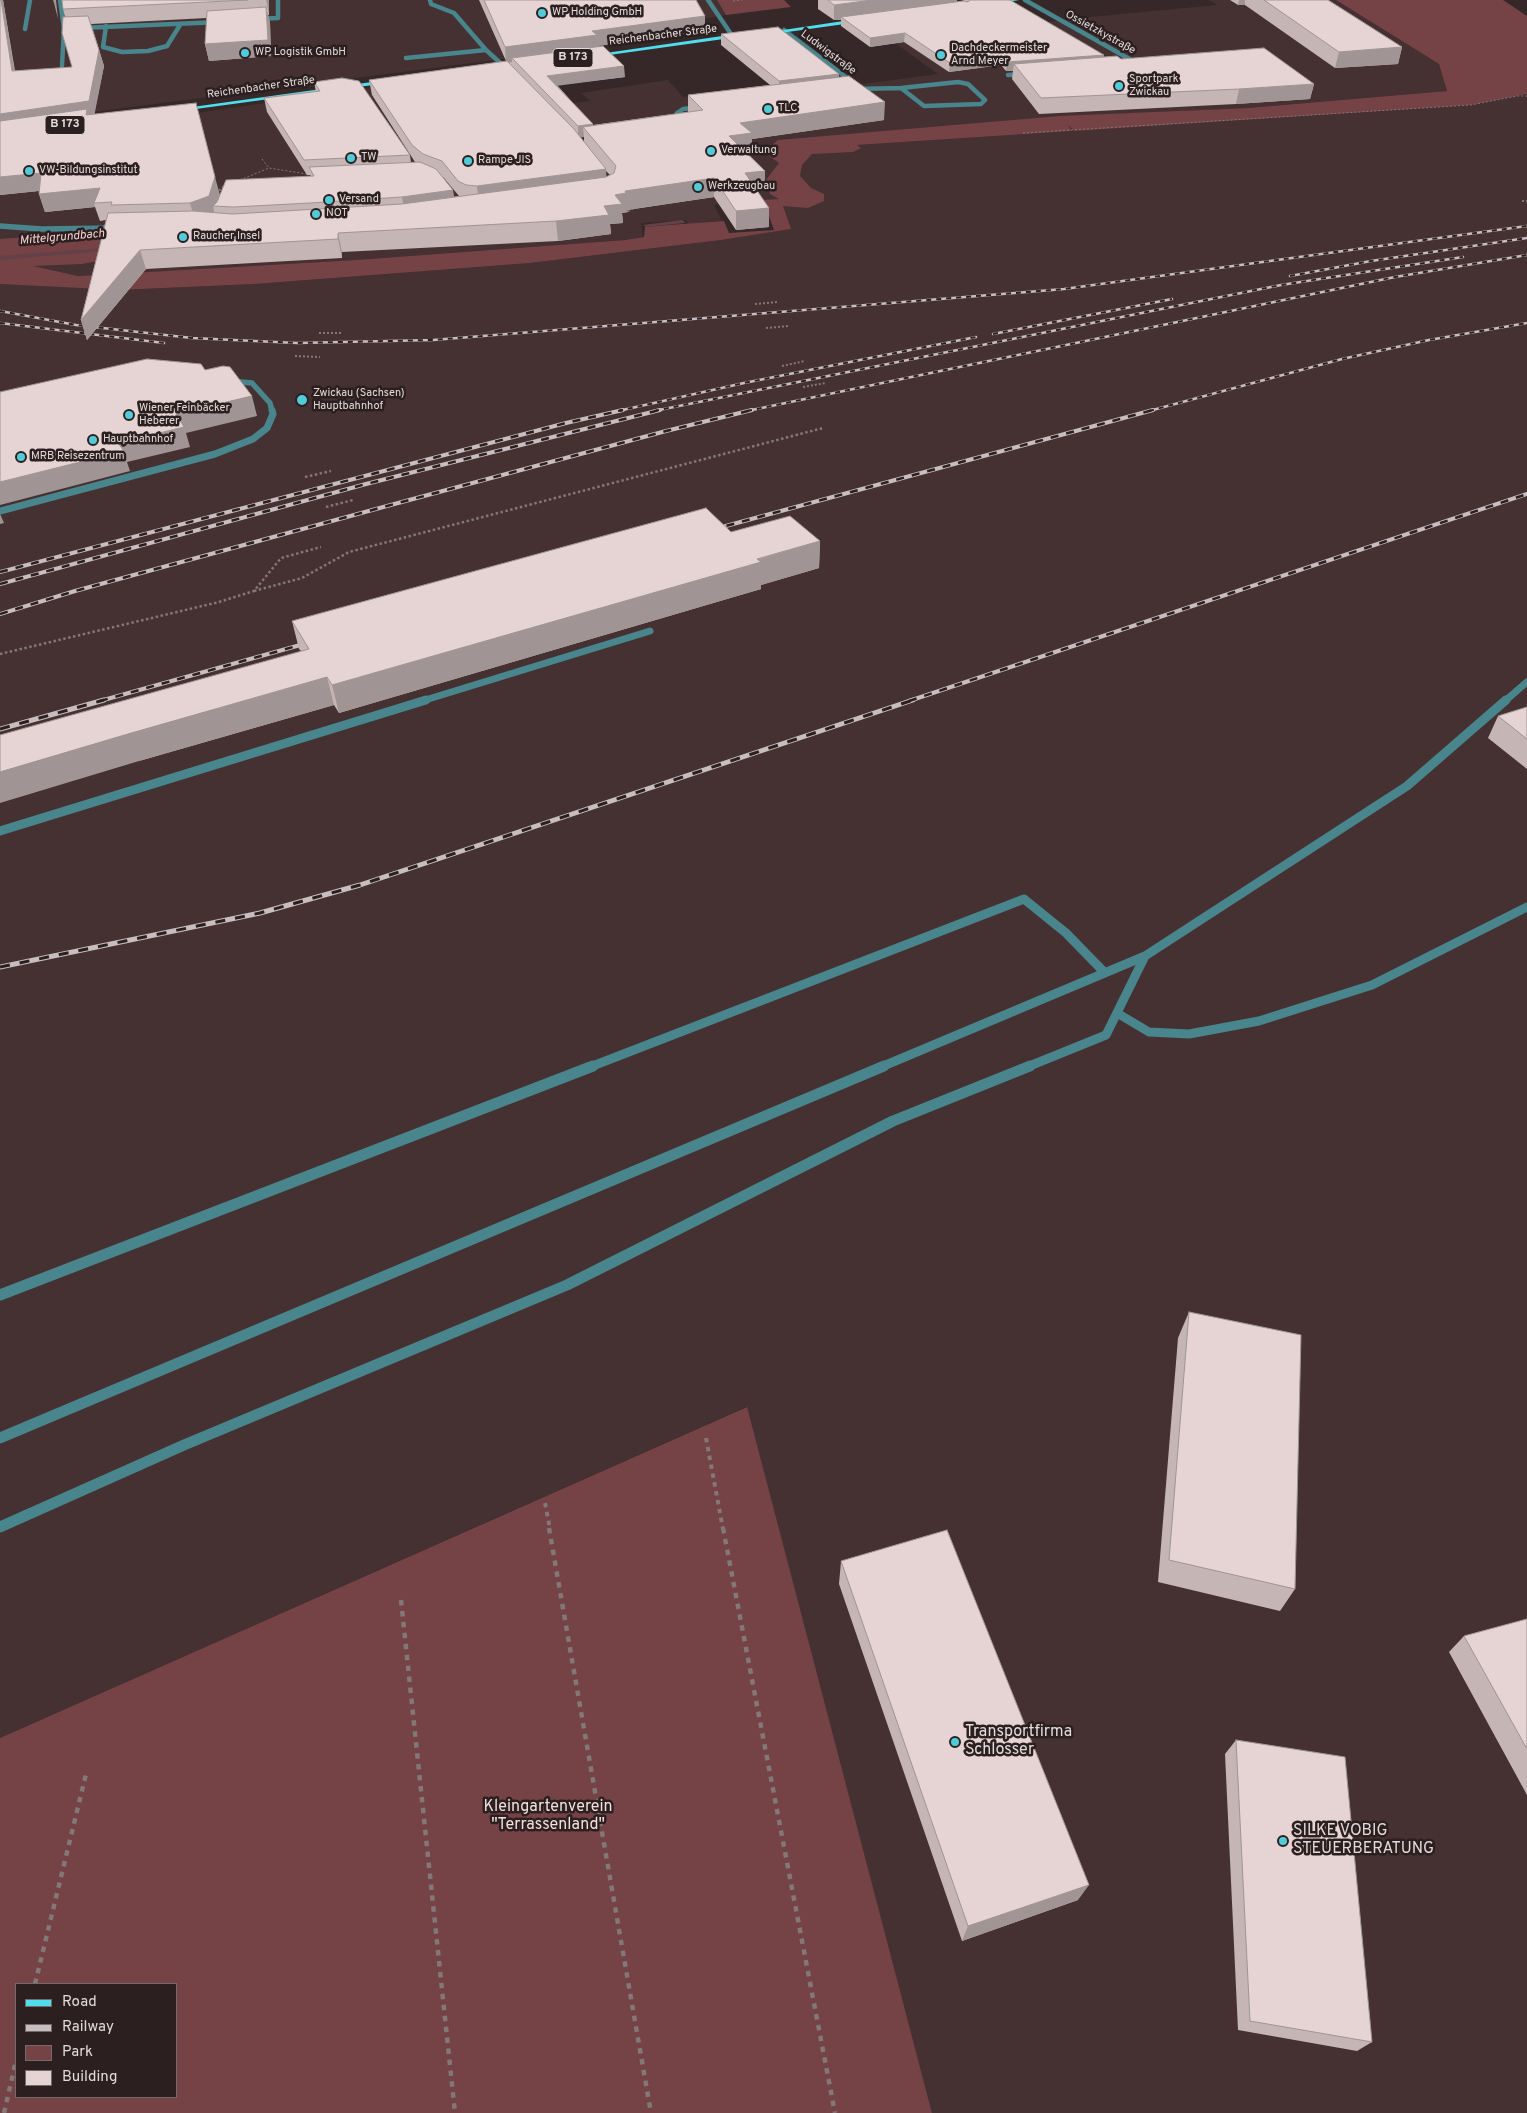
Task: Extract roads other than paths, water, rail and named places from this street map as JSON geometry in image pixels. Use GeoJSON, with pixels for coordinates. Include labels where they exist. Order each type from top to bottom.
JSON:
{"type":"FeatureCollection","features":[{"type":"Feature","properties":{"kind":"main road"},"geometry":{"type":"LineString","coordinates":[[992,3],[1017,0]]}},
{"type":"Feature","properties":{"kind":"main road"},"geometry":{"type":"LineString","coordinates":[[758,34],[860,20]]}},
{"type":"Feature","properties":{"kind":"main road","name":"Reichenbacher Straße"},"geometry":{"type":"LineString","coordinates":[[584,56],[742,36]]}},
{"type":"Feature","properties":{"kind":"main road"},"geometry":{"type":"LineString","coordinates":[[495,68],[515,65]]}},
{"type":"Feature","properties":{"kind":"main road","name":"Reichenbacher Straße"},"geometry":{"type":"LineString","coordinates":[[178,110],[389,82]]}},
{"type":"Feature","properties":{"kind":"street"},"geometry":{"type":"LineString","coordinates":[[25,29],[30,0]]}},
{"type":"Feature","properties":{"kind":"street"},"geometry":{"type":"LineString","coordinates":[[60,0],[64,28],[62,66]]}},
{"type":"Feature","properties":{"kind":"street"},"geometry":{"type":"LineString","coordinates":[[254,20],[278,18],[278,0]]}},
{"type":"Feature","properties":{"kind":"street"},"geometry":{"type":"LineString","coordinates":[[430,0],[431,4],[454,14],[486,50],[516,78]]}},
{"type":"Feature","properties":{"kind":"street","name":"Reichenbacher Straße"},"geometry":{"type":"LineString","coordinates":[[708,0],[733,37]]}},
{"type":"Feature","properties":{"kind":"street","name":"Ossietzkystraße"},"geometry":{"type":"LineString","coordinates":[[1025,0],[1141,65],[1132,66]]}},
{"type":"Feature","properties":{"kind":"street"},"geometry":{"type":"LineString","coordinates":[[64,28],[226,22]]}},
{"type":"Feature","properties":{"kind":"street"},"geometry":{"type":"LineString","coordinates":[[106,26],[103,47],[122,52],[148,51],[167,46],[180,25]]}},
{"type":"Feature","properties":{"kind":"street","name":"Ludwigstraße"},"geometry":{"type":"LineString","coordinates":[[784,30],[862,89]]}},
{"type":"Feature","properties":{"kind":"street"},"geometry":{"type":"LineString","coordinates":[[406,58],[486,50]]}},
{"type":"Feature","properties":{"kind":"street"},"geometry":{"type":"LineString","coordinates":[[1008,75],[1027,74]]}},
{"type":"Feature","properties":{"kind":"street"},"geometry":{"type":"LineString","coordinates":[[844,89],[901,88],[958,82],[968,84],[985,100],[981,104],[924,106],[901,88]]}},
{"type":"Feature","properties":{"kind":"street"},"geometry":{"type":"LineString","coordinates":[[360,85],[366,93]]}},
{"type":"Feature","properties":{"kind":"street"},"geometry":{"type":"LineString","coordinates":[[677,124],[682,121],[677,113],[682,109],[711,106]]}},
{"type":"Feature","properties":{"kind":"street"},"geometry":{"type":"LineString","coordinates":[[0,226],[42,229],[119,228]]}},
{"type":"Feature","properties":{"kind":"street"},"geometry":{"type":"LineString","coordinates":[[0,511],[215,454],[253,439],[267,428],[273,414],[270,403],[252,383],[222,380]]}},
{"type":"Feature","properties":{"kind":"street"},"geometry":{"type":"LineString","coordinates":[[0,830],[650,631]]}},
{"type":"Feature","properties":{"kind":"street"},"geometry":{"type":"LineString","coordinates":[[0,1438],[1144,956],[1407,786],[1527,682]]}},
{"type":"Feature","properties":{"kind":"street"},"geometry":{"type":"LineString","coordinates":[[0,1294],[1024,899],[1066,933],[1105,972]]}},
{"type":"Feature","properties":{"kind":"street"},"geometry":{"type":"LineString","coordinates":[[1117,1014],[1149,1032],[1189,1034],[1259,1021],[1372,984],[1527,907]]}},
{"type":"Feature","properties":{"kind":"street"},"geometry":{"type":"LineString","coordinates":[[0,1527],[184,1445],[567,1285],[893,1121],[1106,1035],[1144,956]]}},
{"type":"Feature","properties":{"kind":"waterway","name":"Mittelgrundbach"},"geometry":{"type":"LineString","coordinates":[[646,225],[682,222]]}},
{"type":"Feature","properties":{"kind":"waterway","name":"Mittelgrundbach"},"geometry":{"type":"LineString","coordinates":[[0,258],[114,248]]}},
{"type":"Feature","properties":{"kind":"railway"},"geometry":{"type":"LineString","coordinates":[[0,311],[76,325],[192,338],[297,343],[433,340],[1064,289],[1527,226]]}},
{"type":"Feature","properties":{"kind":"railway"},"geometry":{"type":"LineString","coordinates":[[1290,276],[1371,261],[1527,238]]}},
{"type":"Feature","properties":{"kind":"railway"},"geometry":{"type":"LineString","coordinates":[[747,411],[1395,277],[1527,255]]}},
{"type":"Feature","properties":{"kind":"railway"},"geometry":{"type":"LineString","coordinates":[[654,411],[1281,285],[1463,257]]}},
{"type":"Feature","properties":{"kind":"railway"},"geometry":{"type":"LineString","coordinates":[[993,334],[1172,299]]}},
{"type":"Feature","properties":{"kind":"railway"},"geometry":{"type":"LineString","coordinates":[[0,323],[164,343]]}},
{"type":"Feature","properties":{"kind":"railway"},"geometry":{"type":"LineString","coordinates":[[1149,411],[1342,359],[1429,340],[1527,323]]}},
{"type":"Feature","properties":{"kind":"railway"},"geometry":{"type":"LineString","coordinates":[[618,411],[744,383],[976,337]]}},
{"type":"Feature","properties":{"kind":"railway"},"geometry":{"type":"LineString","coordinates":[[0,572],[566,423],[623,410]]}},
{"type":"Feature","properties":{"kind":"railway"},"geometry":{"type":"LineString","coordinates":[[0,584],[366,484],[660,410]]}},
{"type":"Feature","properties":{"kind":"railway"},"geometry":{"type":"LineString","coordinates":[[0,614],[75,591],[387,506],[666,431],[752,410]]}},
{"type":"Feature","properties":{"kind":"railway"},"geometry":{"type":"LineString","coordinates":[[711,530],[1153,410]]}},
{"type":"Feature","properties":{"kind":"railway"},"geometry":{"type":"LineString","coordinates":[[909,701],[1527,494]]}},
{"type":"Feature","properties":{"kind":"railway"},"geometry":{"type":"LineString","coordinates":[[100,701],[311,642]]}},
{"type":"Feature","properties":{"kind":"railway"},"geometry":{"type":"LineString","coordinates":[[0,729],[104,700]]}},
{"type":"Feature","properties":{"kind":"railway"},"geometry":{"type":"LineString","coordinates":[[0,967],[260,913],[360,885],[913,700]]}},
{"type":"Feature","properties":{"kind":"place","name":"WP Holding GmbH"},"geometry":{"type":"Point","coordinates":[542,13]}},
{"type":"Feature","properties":{"kind":"place","name":"WP Logistik GmbH"},"geometry":{"type":"Point","coordinates":[245,53]}},
{"type":"Feature","properties":{"kind":"place","name":"Dachdeckermeister Arnd Meyer"},"geometry":{"type":"Point","coordinates":[941,55]}},
{"type":"Feature","properties":{"kind":"place","name":"Sportpark Zwickau"},"geometry":{"type":"Point","coordinates":[1119,86]}},
{"type":"Feature","properties":{"kind":"place","name":"TLC"},"geometry":{"type":"Point","coordinates":[768,109]}},
{"type":"Feature","properties":{"kind":"place","name":"Verwaltung"},"geometry":{"type":"Point","coordinates":[711,151]}},
{"type":"Feature","properties":{"kind":"place","name":"TW"},"geometry":{"type":"Point","coordinates":[351,158]}},
{"type":"Feature","properties":{"kind":"place","name":"Rampe JIS"},"geometry":{"type":"Point","coordinates":[468,161]}},
{"type":"Feature","properties":{"kind":"place","name":"VW-Bildungsinstitut"},"geometry":{"type":"Point","coordinates":[29,171]}},
{"type":"Feature","properties":{"kind":"place","name":"Werkzeugbau"},"geometry":{"type":"Point","coordinates":[698,187]}},
{"type":"Feature","properties":{"kind":"place","name":"Versand"},"geometry":{"type":"Point","coordinates":[329,200]}},
{"type":"Feature","properties":{"kind":"place","name":"NOT"},"geometry":{"type":"Point","coordinates":[316,214]}},
{"type":"Feature","properties":{"kind":"place","name":"Raucher Insel"},"geometry":{"type":"Point","coordinates":[183,237]}},
{"type":"Feature","properties":{"kind":"place","name":"Zwickau (Sachsen) Hauptbahnhof"},"geometry":{"type":"Point","coordinates":[302,400]}},
{"type":"Feature","properties":{"kind":"place","name":"Wiener Feinbäcker Heberer"},"geometry":{"type":"Point","coordinates":[129,415]}},
{"type":"Feature","properties":{"kind":"place","name":"Hauptbahnhof"},"geometry":{"type":"Point","coordinates":[93,440]}},
{"type":"Feature","properties":{"kind":"place","name":"MRB Reisezentrum"},"geometry":{"type":"Point","coordinates":[21,457]}},
{"type":"Feature","properties":{"kind":"place","name":"Transportfirma Schlosser"},"geometry":{"type":"Point","coordinates":[955,1742]}},
{"type":"Feature","properties":{"kind":"place","name":"SILKE VOBIG STEUERBERATUNG"},"geometry":{"type":"Point","coordinates":[1283,1841]}},
{"type":"Feature","properties":{"kind":"park label","name":"Kleingartenverein \"Terrassenland\""},"geometry":{"type":"Point","coordinates":[548,1817]}}]}
